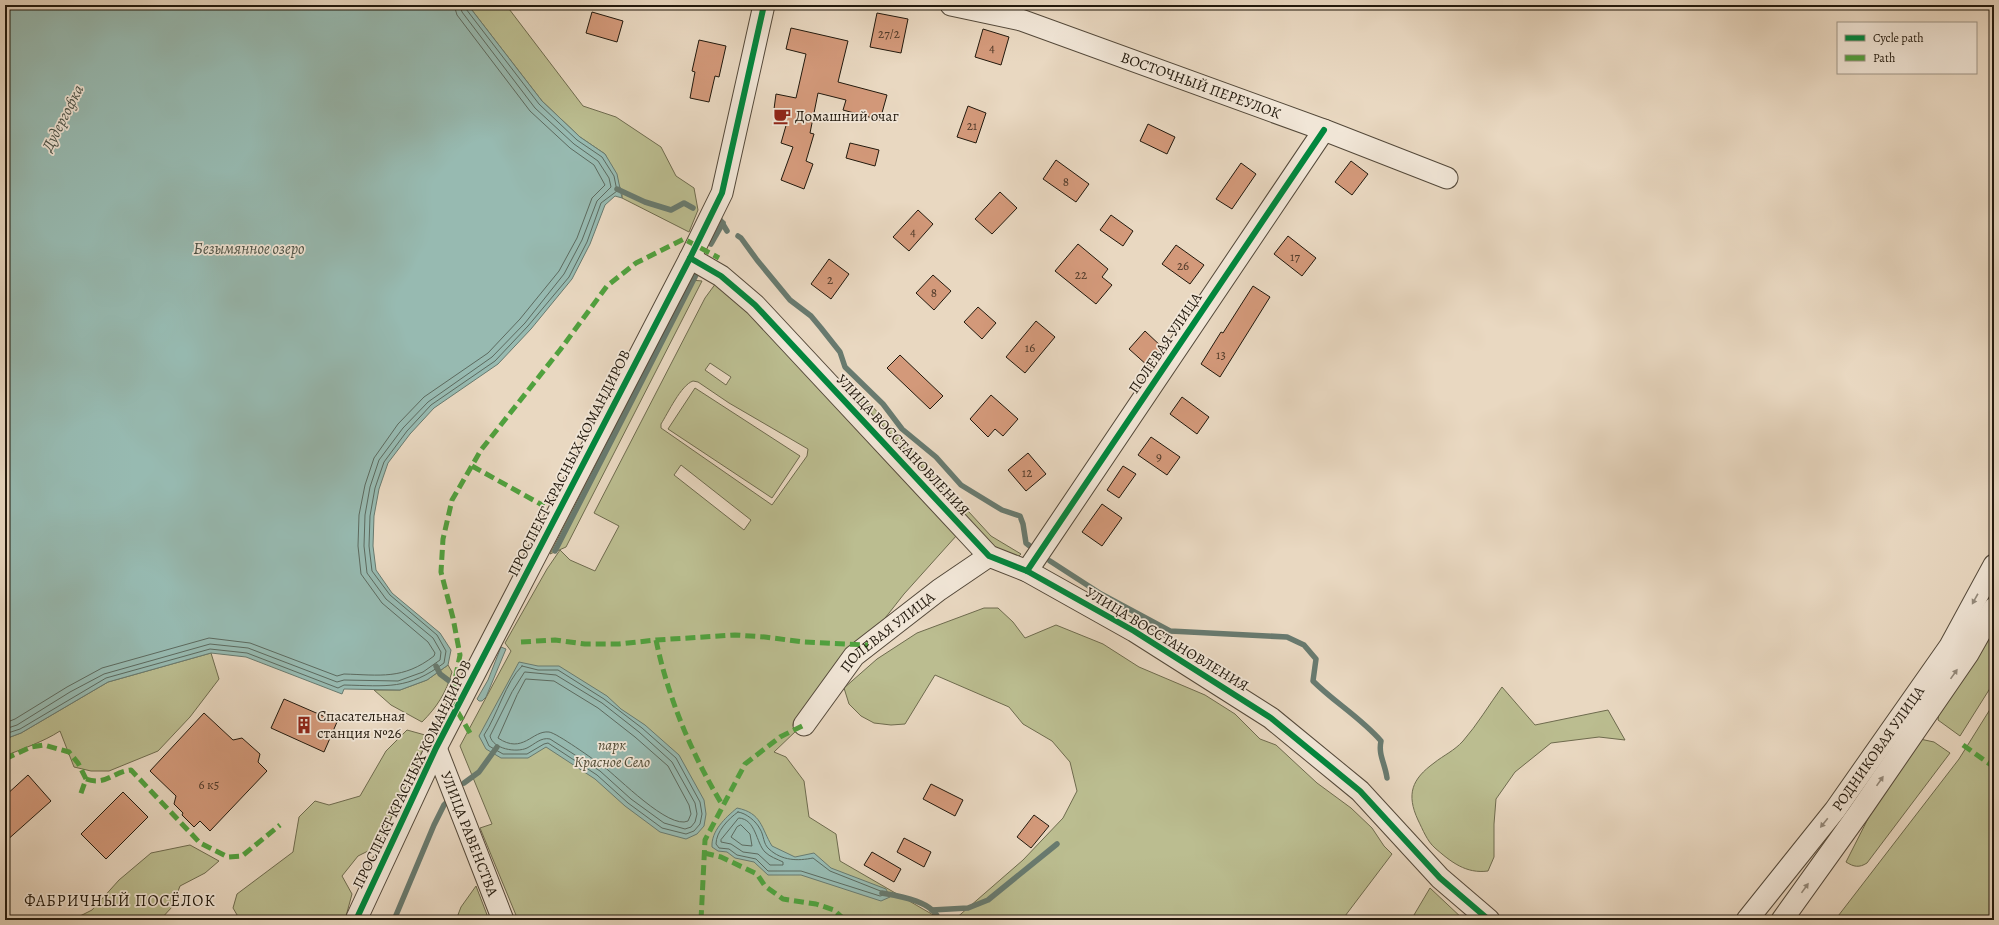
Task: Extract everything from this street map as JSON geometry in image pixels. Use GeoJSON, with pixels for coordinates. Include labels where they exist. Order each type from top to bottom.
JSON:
{"type":"FeatureCollection","features":[{"type":"Feature","properties":{"kind":"street","name":"ПРОСПЕКТ КРАСНЫХ КОМАНДИРОВ"},"geometry":{"type":"LineString","coordinates":[[356,920],[436,748],[690,258],[722,193],[764,5]]}},
{"type":"Feature","properties":{"kind":"street","name":"ВОСТОЧНЫЙ ПЕРЕУЛОК"},"geometry":{"type":"LineString","coordinates":[[951,5],[1025,13],[1447,178]]}},
{"type":"Feature","properties":{"kind":"street","name":"ПОЛЕВАЯ УЛИЦА"},"geometry":{"type":"LineString","coordinates":[[1027,571],[1324,130]]}},
{"type":"Feature","properties":{"kind":"street","name":"УЛИЦА ВОССТАНОВЛЕНИЯ"},"geometry":{"type":"LineString","coordinates":[[690,258],[721,276],[755,305],[989,556],[1027,571],[1134,631],[1271,718],[1360,791],[1440,878],[1489,920]]}},
{"type":"Feature","properties":{"kind":"street","name":"ПОЛЕВАЯ УЛИЦА"},"geometry":{"type":"LineString","coordinates":[[804,725],[854,656],[939,590],[989,556]]}},
{"type":"Feature","properties":{"kind":"street","name":"РОДНИКОВАЯ УЛИЦА"},"geometry":{"type":"LineString","coordinates":[[1747,920],[1835,810],[1950,646],[1994,565]]}},
{"type":"Feature","properties":{"kind":"street","name":"РОДНИКОВАЯ УЛИЦА"},"geometry":{"type":"LineString","coordinates":[[1782,920],[1858,814],[1959,667],[1994,608]]}},
{"type":"Feature","properties":{"kind":"street","name":"УЛИЦА РАВЕНСТВА"},"geometry":{"type":"LineString","coordinates":[[436,748],[503,920]]}},
{"type":"Feature","properties":{"kind":"green space"},"geometry":{"type":"Polygon","coordinates":[[[468,5],[506,5],[583,106],[616,117],[661,147],[676,176],[694,188],[698,210],[689,232],[622,198],[622,192],[605,154],[580,137],[542,101],[468,5]]]}},
{"type":"Feature","properties":{"kind":"green space"},"geometry":{"type":"Polygon","coordinates":[[[691,280],[702,281],[566,547],[550,554],[691,280]]]}},
{"type":"Feature","properties":{"kind":"green space","name":"парк Красное Село"},"geometry":{"type":"Polygon","coordinates":[[[716,283],[760,324],[957,535],[904,594],[797,730],[774,752],[786,757],[804,781],[809,817],[836,834],[840,861],[942,920],[518,920],[480,828],[492,824],[460,746],[511,651],[505,643],[547,569],[560,550],[570,560],[595,571],[619,526],[594,513],[705,298],[716,283]],[[710,363],[705,370],[726,385],[731,377],[710,363]],[[693,381],[679,393],[661,424],[661,428],[772,505],[807,456],[808,449],[729,403],[698,382],[693,381]],[[681,465],[674,475],[744,530],[751,520],[681,465]]]}},
{"type":"Feature","properties":{"kind":"green space"},"geometry":{"type":"Polygon","coordinates":[[[848,380],[991,536],[1021,554],[1018,557],[994,551],[857,407],[848,380]]]}},
{"type":"Feature","properties":{"kind":"green space"},"geometry":{"type":"Polygon","coordinates":[[[695,388],[800,456],[772,498],[668,429],[695,388]]]}},
{"type":"Feature","properties":{"kind":"green space"},"geometry":{"type":"Polygon","coordinates":[[[984,608],[998,608],[1013,622],[1025,638],[1056,625],[1103,644],[1139,667],[1205,695],[1235,714],[1260,739],[1276,745],[1317,783],[1351,808],[1372,828],[1384,846],[1392,854],[1342,920],[954,920],[1023,860],[1063,818],[1077,791],[1070,762],[1052,741],[1023,724],[1009,707],[935,675],[905,724],[891,725],[874,723],[861,716],[849,704],[844,688],[877,659],[917,633],[984,608]]]}},
{"type":"Feature","properties":{"kind":"green space"},"geometry":{"type":"Polygon","coordinates":[[[1994,626],[1994,682],[1960,736],[1938,720],[1939,713],[1994,626]]]}},
{"type":"Feature","properties":{"kind":"green space"},"geometry":{"type":"Polygon","coordinates":[[[211,653],[219,679],[190,717],[158,751],[109,771],[91,771],[74,767],[60,731],[40,742],[5,756],[5,739],[21,733],[108,682],[211,653]]]}},
{"type":"Feature","properties":{"kind":"green space"},"geometry":{"type":"Polygon","coordinates":[[[448,665],[452,672],[447,687],[437,705],[422,722],[391,705],[374,690],[400,690],[427,680],[448,665]]]}},
{"type":"Feature","properties":{"kind":"green space"},"geometry":{"type":"Polygon","coordinates":[[[1502,687],[1535,725],[1608,710],[1625,740],[1599,737],[1551,743],[1515,772],[1496,799],[1494,857],[1488,871],[1473,871],[1459,866],[1447,858],[1430,842],[1414,811],[1412,802],[1413,788],[1416,781],[1427,769],[1456,748],[1463,741],[1502,687]]]}},
{"type":"Feature","properties":{"kind":"green space"},"geometry":{"type":"Polygon","coordinates":[[[1994,703],[1994,920],[1835,920],[1959,759],[1994,703]]]}},
{"type":"Feature","properties":{"kind":"green space"},"geometry":{"type":"Polygon","coordinates":[[[407,730],[425,735],[428,743],[380,845],[358,856],[342,876],[352,894],[345,920],[240,920],[233,908],[237,894],[293,852],[299,817],[315,801],[329,805],[360,796],[386,751],[407,730]]]}},
{"type":"Feature","properties":{"kind":"green space"},"geometry":{"type":"Polygon","coordinates":[[[1920,739],[1934,742],[1950,753],[1867,863],[1861,866],[1849,864],[1846,862],[1880,795],[1920,739]]]}},
{"type":"Feature","properties":{"kind":"green space"},"geometry":{"type":"Polygon","coordinates":[[[190,845],[219,861],[205,873],[180,886],[172,907],[160,920],[72,920],[92,910],[119,880],[151,853],[190,845]]]}},
{"type":"Feature","properties":{"kind":"green space"},"geometry":{"type":"Polygon","coordinates":[[[476,886],[489,920],[456,920],[461,907],[476,886]]]}},
{"type":"Feature","properties":{"kind":"green space"},"geometry":{"type":"Polygon","coordinates":[[[1430,888],[1464,920],[1411,920],[1430,888]]]}},
{"type":"Feature","properties":{"kind":"water","name":"Безымянное озеро"},"geometry":{"type":"Polygon","coordinates":[[[5,5],[468,5],[542,101],[580,137],[605,154],[617,174],[622,198],[615,196],[605,205],[590,244],[572,279],[531,329],[498,364],[434,408],[410,434],[388,463],[379,489],[374,516],[373,546],[376,570],[392,593],[440,633],[451,650],[448,665],[427,680],[400,690],[344,689],[342,694],[246,657],[211,653],[108,682],[21,733],[5,739],[5,5]]]}},
{"type":"Feature","properties":{"kind":"water"},"geometry":{"type":"Polygon","coordinates":[[[501,647],[506,649],[486,697],[482,701],[479,701],[477,699],[488,680],[501,647]]]}},
{"type":"Feature","properties":{"kind":"water"},"geometry":{"type":"Polygon","coordinates":[[[519,662],[538,666],[559,666],[607,696],[621,709],[645,725],[679,755],[704,800],[706,814],[704,826],[697,834],[686,839],[660,832],[625,806],[595,779],[546,747],[528,758],[501,758],[486,749],[479,736],[519,662]]]}},
{"type":"Feature","properties":{"kind":"water"},"geometry":{"type":"Polygon","coordinates":[[[737,808],[745,810],[756,817],[763,827],[772,846],[795,857],[814,853],[831,868],[886,889],[890,897],[881,901],[801,875],[768,875],[754,862],[735,858],[727,852],[718,851],[712,847],[712,841],[716,830],[737,808]]]}},
{"type":"Feature","properties":{"kind":"building"},"geometry":{"type":"Polygon","coordinates":[[[592,12],[623,21],[617,42],[586,33],[592,12]]]}},
{"type":"Feature","properties":{"kind":"building"},"geometry":{"type":"Polygon","coordinates":[[[877,13],[908,19],[901,53],[870,47],[877,13]]]}},
{"type":"Feature","properties":{"kind":"building"},"geometry":{"type":"Polygon","coordinates":[[[791,28],[848,41],[838,82],[887,95],[880,120],[843,110],[846,100],[818,93],[810,133],[814,134],[806,161],[813,164],[804,189],[781,180],[793,147],[781,143],[787,122],[777,120],[779,110],[774,109],[776,94],[796,98],[806,54],[786,49],[791,28]]]}},
{"type":"Feature","properties":{"kind":"building"},"geometry":{"type":"Polygon","coordinates":[[[983,29],[1009,37],[1001,65],[975,57],[983,29]]]}},
{"type":"Feature","properties":{"kind":"building"},"geometry":{"type":"Polygon","coordinates":[[[699,40],[726,46],[719,77],[715,76],[709,102],[690,98],[695,72],[692,71],[699,40]]]}},
{"type":"Feature","properties":{"kind":"building"},"geometry":{"type":"Polygon","coordinates":[[[968,106],[986,113],[976,143],[957,137],[968,106]]]}},
{"type":"Feature","properties":{"kind":"building"},"geometry":{"type":"Polygon","coordinates":[[[1148,124],[1175,137],[1167,154],[1140,141],[1148,124]]]}},
{"type":"Feature","properties":{"kind":"building"},"geometry":{"type":"Polygon","coordinates":[[[850,143],[879,150],[875,166],[846,158],[850,143]]]}},
{"type":"Feature","properties":{"kind":"building"},"geometry":{"type":"Polygon","coordinates":[[[1056,160],[1089,184],[1076,202],[1043,179],[1056,160]]]}},
{"type":"Feature","properties":{"kind":"building"},"geometry":{"type":"Polygon","coordinates":[[[1351,161],[1368,174],[1352,195],[1335,182],[1351,161]]]}},
{"type":"Feature","properties":{"kind":"building"},"geometry":{"type":"Polygon","coordinates":[[[1241,163],[1256,174],[1232,209],[1216,199],[1241,163]]]}},
{"type":"Feature","properties":{"kind":"building"},"geometry":{"type":"Polygon","coordinates":[[[1000,192],[1017,208],[992,234],[975,219],[1000,192]]]}},
{"type":"Feature","properties":{"kind":"building"},"geometry":{"type":"Polygon","coordinates":[[[918,210],[933,224],[909,251],[893,237],[918,210]]]}},
{"type":"Feature","properties":{"kind":"building"},"geometry":{"type":"Polygon","coordinates":[[[1111,215],[1133,231],[1123,246],[1100,230],[1111,215]]]}},
{"type":"Feature","properties":{"kind":"building"},"geometry":{"type":"Polygon","coordinates":[[[1288,236],[1316,258],[1302,276],[1274,254],[1288,236]]]}},
{"type":"Feature","properties":{"kind":"building"},"geometry":{"type":"Polygon","coordinates":[[[1078,244],[1108,269],[1102,277],[1112,285],[1096,304],[1055,271],[1078,244]]]}},
{"type":"Feature","properties":{"kind":"building"},"geometry":{"type":"Polygon","coordinates":[[[1176,245],[1204,265],[1190,284],[1162,264],[1176,245]]]}},
{"type":"Feature","properties":{"kind":"building"},"geometry":{"type":"Polygon","coordinates":[[[829,259],[849,274],[831,299],[811,284],[829,259]]]}},
{"type":"Feature","properties":{"kind":"building"},"geometry":{"type":"Polygon","coordinates":[[[933,275],[951,291],[934,310],[916,293],[933,275]]]}},
{"type":"Feature","properties":{"kind":"building"},"geometry":{"type":"Polygon","coordinates":[[[1253,286],[1270,297],[1220,377],[1201,364],[1253,286]]]}},
{"type":"Feature","properties":{"kind":"building"},"geometry":{"type":"Polygon","coordinates":[[[978,307],[996,323],[982,339],[964,322],[978,307]]]}},
{"type":"Feature","properties":{"kind":"building"},"geometry":{"type":"Polygon","coordinates":[[[1036,321],[1055,337],[1025,373],[1006,357],[1036,321]]]}},
{"type":"Feature","properties":{"kind":"building"},"geometry":{"type":"Polygon","coordinates":[[[1145,331],[1163,348],[1148,366],[1129,349],[1145,331]]]}},
{"type":"Feature","properties":{"kind":"building"},"geometry":{"type":"Polygon","coordinates":[[[900,355],[943,396],[930,409],[887,368],[900,355]]]}},
{"type":"Feature","properties":{"kind":"building"},"geometry":{"type":"Polygon","coordinates":[[[991,395],[1018,419],[1003,436],[995,429],[988,437],[970,419],[991,395]]]}},
{"type":"Feature","properties":{"kind":"building"},"geometry":{"type":"Polygon","coordinates":[[[1182,397],[1209,417],[1197,434],[1170,414],[1182,397]]]}},
{"type":"Feature","properties":{"kind":"building"},"geometry":{"type":"Polygon","coordinates":[[[1151,437],[1180,457],[1167,475],[1138,455],[1151,437]]]}},
{"type":"Feature","properties":{"kind":"building"},"geometry":{"type":"Polygon","coordinates":[[[1028,453],[1046,474],[1026,491],[1008,470],[1028,453]]]}},
{"type":"Feature","properties":{"kind":"building"},"geometry":{"type":"Polygon","coordinates":[[[1123,466],[1136,474],[1119,498],[1107,490],[1123,466]]]}},
{"type":"Feature","properties":{"kind":"building"},"geometry":{"type":"Polygon","coordinates":[[[1102,504],[1122,518],[1102,546],[1082,532],[1102,504]]]}},
{"type":"Feature","properties":{"kind":"building","name":"Спасательная станция №26"},"geometry":{"type":"Polygon","coordinates":[[[284,699],[337,722],[324,752],[271,728],[284,699]]]}},
{"type":"Feature","properties":{"kind":"building"},"geometry":{"type":"Polygon","coordinates":[[[204,713],[233,740],[242,738],[260,754],[258,762],[267,771],[210,831],[200,821],[194,827],[182,815],[183,813],[174,804],[176,796],[150,771],[204,713]]]}},
{"type":"Feature","properties":{"kind":"building"},"geometry":{"type":"Polygon","coordinates":[[[28,775],[51,801],[5,842],[5,796],[28,775]]]}},
{"type":"Feature","properties":{"kind":"building"},"geometry":{"type":"Polygon","coordinates":[[[931,784],[963,800],[955,816],[923,799],[931,784]]]}},
{"type":"Feature","properties":{"kind":"building"},"geometry":{"type":"Polygon","coordinates":[[[123,792],[148,817],[106,859],[81,834],[123,792]]]}},
{"type":"Feature","properties":{"kind":"building"},"geometry":{"type":"Polygon","coordinates":[[[1034,815],[1049,826],[1031,848],[1017,837],[1034,815]]]}},
{"type":"Feature","properties":{"kind":"building"},"geometry":{"type":"Polygon","coordinates":[[[904,838],[931,852],[924,867],[897,852],[904,838]]]}},
{"type":"Feature","properties":{"kind":"building"},"geometry":{"type":"Polygon","coordinates":[[[872,852],[901,869],[894,882],[864,865],[872,852]]]}},
{"type":"Feature","properties":{"kind":"waterway"},"geometry":{"type":"LineString","coordinates":[[617,189],[645,202],[671,210],[684,203],[693,208]]}},
{"type":"Feature","properties":{"kind":"waterway"},"geometry":{"type":"LineString","coordinates":[[721,221],[727,231]]}},
{"type":"Feature","properties":{"kind":"waterway"},"geometry":{"type":"LineString","coordinates":[[711,244],[723,223]]}},
{"type":"Feature","properties":{"kind":"waterway"},"geometry":{"type":"LineString","coordinates":[[738,236],[790,300],[811,316],[840,352],[845,367],[883,404],[902,429],[936,457],[961,485],[1002,510],[1020,516],[1026,543],[1031,547]]}},
{"type":"Feature","properties":{"kind":"waterway"},"geometry":{"type":"LineString","coordinates":[[555,551],[697,273]]}},
{"type":"Feature","properties":{"kind":"waterway"},"geometry":{"type":"LineString","coordinates":[[1050,561],[1101,594],[1170,631],[1287,637],[1304,645],[1316,659],[1313,681],[1365,725],[1381,741],[1380,751],[1387,778]]}},
{"type":"Feature","properties":{"kind":"waterway"},"geometry":{"type":"LineString","coordinates":[[436,666],[440,674],[452,683]]}},
{"type":"Feature","properties":{"kind":"waterway"},"geometry":{"type":"LineString","coordinates":[[464,783],[479,772],[497,747]]}},
{"type":"Feature","properties":{"kind":"waterway"},"geometry":{"type":"LineString","coordinates":[[394,920],[434,825],[444,805],[451,798]]}},
{"type":"Feature","properties":{"kind":"waterway"},"geometry":{"type":"LineString","coordinates":[[932,910],[968,908],[988,900],[1057,844]]}},
{"type":"Feature","properties":{"kind":"waterway"},"geometry":{"type":"LineString","coordinates":[[882,893],[915,900],[930,908],[939,920]]}},
{"type":"Feature","properties":{"kind":"marked path"},"geometry":{"type":"LineString","coordinates":[[470,733],[456,709],[453,690],[460,655],[453,618],[441,572],[443,539],[452,500],[481,450],[560,350],[607,286],[636,263],[684,239],[719,258]]}},
{"type":"Feature","properties":{"kind":"marked path"},"geometry":{"type":"LineString","coordinates":[[472,466],[544,506]]}},
{"type":"Feature","properties":{"kind":"marked path"},"geometry":{"type":"LineString","coordinates":[[521,642],[555,640],[585,644],[619,644],[735,635],[803,642],[868,645]]}},
{"type":"Feature","properties":{"kind":"marked path"},"geometry":{"type":"LineString","coordinates":[[656,640],[667,683],[682,726],[701,767],[723,806]]}},
{"type":"Feature","properties":{"kind":"marked path"},"geometry":{"type":"LineString","coordinates":[[701,920],[705,840],[745,764],[780,737],[804,725]]}},
{"type":"Feature","properties":{"kind":"marked path"},"geometry":{"type":"LineString","coordinates":[[5,759],[31,747],[44,745],[69,752],[78,763],[86,779],[80,796]]}},
{"type":"Feature","properties":{"kind":"marked path"},"geometry":{"type":"LineString","coordinates":[[1963,745],[1994,767]]}},
{"type":"Feature","properties":{"kind":"marked path"},"geometry":{"type":"LineString","coordinates":[[86,779],[99,781],[124,771],[131,770],[200,843],[228,857],[242,856],[280,825]]}},
{"type":"Feature","properties":{"kind":"marked path"},"geometry":{"type":"LineString","coordinates":[[704,853],[721,857],[757,874],[765,886],[783,899],[816,904],[834,910],[845,920]]}},
{"type":"Feature","properties":{"kind":"cycle path"},"geometry":{"type":"LineString","coordinates":[[356,920],[436,748],[690,258],[722,193],[764,5]]}},
{"type":"Feature","properties":{"kind":"cycle path"},"geometry":{"type":"LineString","coordinates":[[1027,571],[1324,130]]}},
{"type":"Feature","properties":{"kind":"cycle path"},"geometry":{"type":"LineString","coordinates":[[690,258],[721,276],[755,305],[989,556],[1027,571],[1134,631],[1271,718],[1360,791],[1440,878],[1489,920]]}},
{"type":"Feature","properties":{"kind":"place","name":"Домашний очаг"},"geometry":{"type":"Point","coordinates":[782,116]}},
{"type":"Feature","properties":{"kind":"place","name":"Спасательная станция №26"},"geometry":{"type":"Point","coordinates":[304,725]}},
{"type":"Feature","properties":{"kind":"district","name":"ФАБРИЧНЫЙ ПОСЁЛОК"},"geometry":{"type":"Point","coordinates":[120,901]}},
{"type":"Feature","properties":{"kind":"water label","name":"Дудергофка"},"geometry":{"type":"Point","coordinates":[63,118]}}]}
